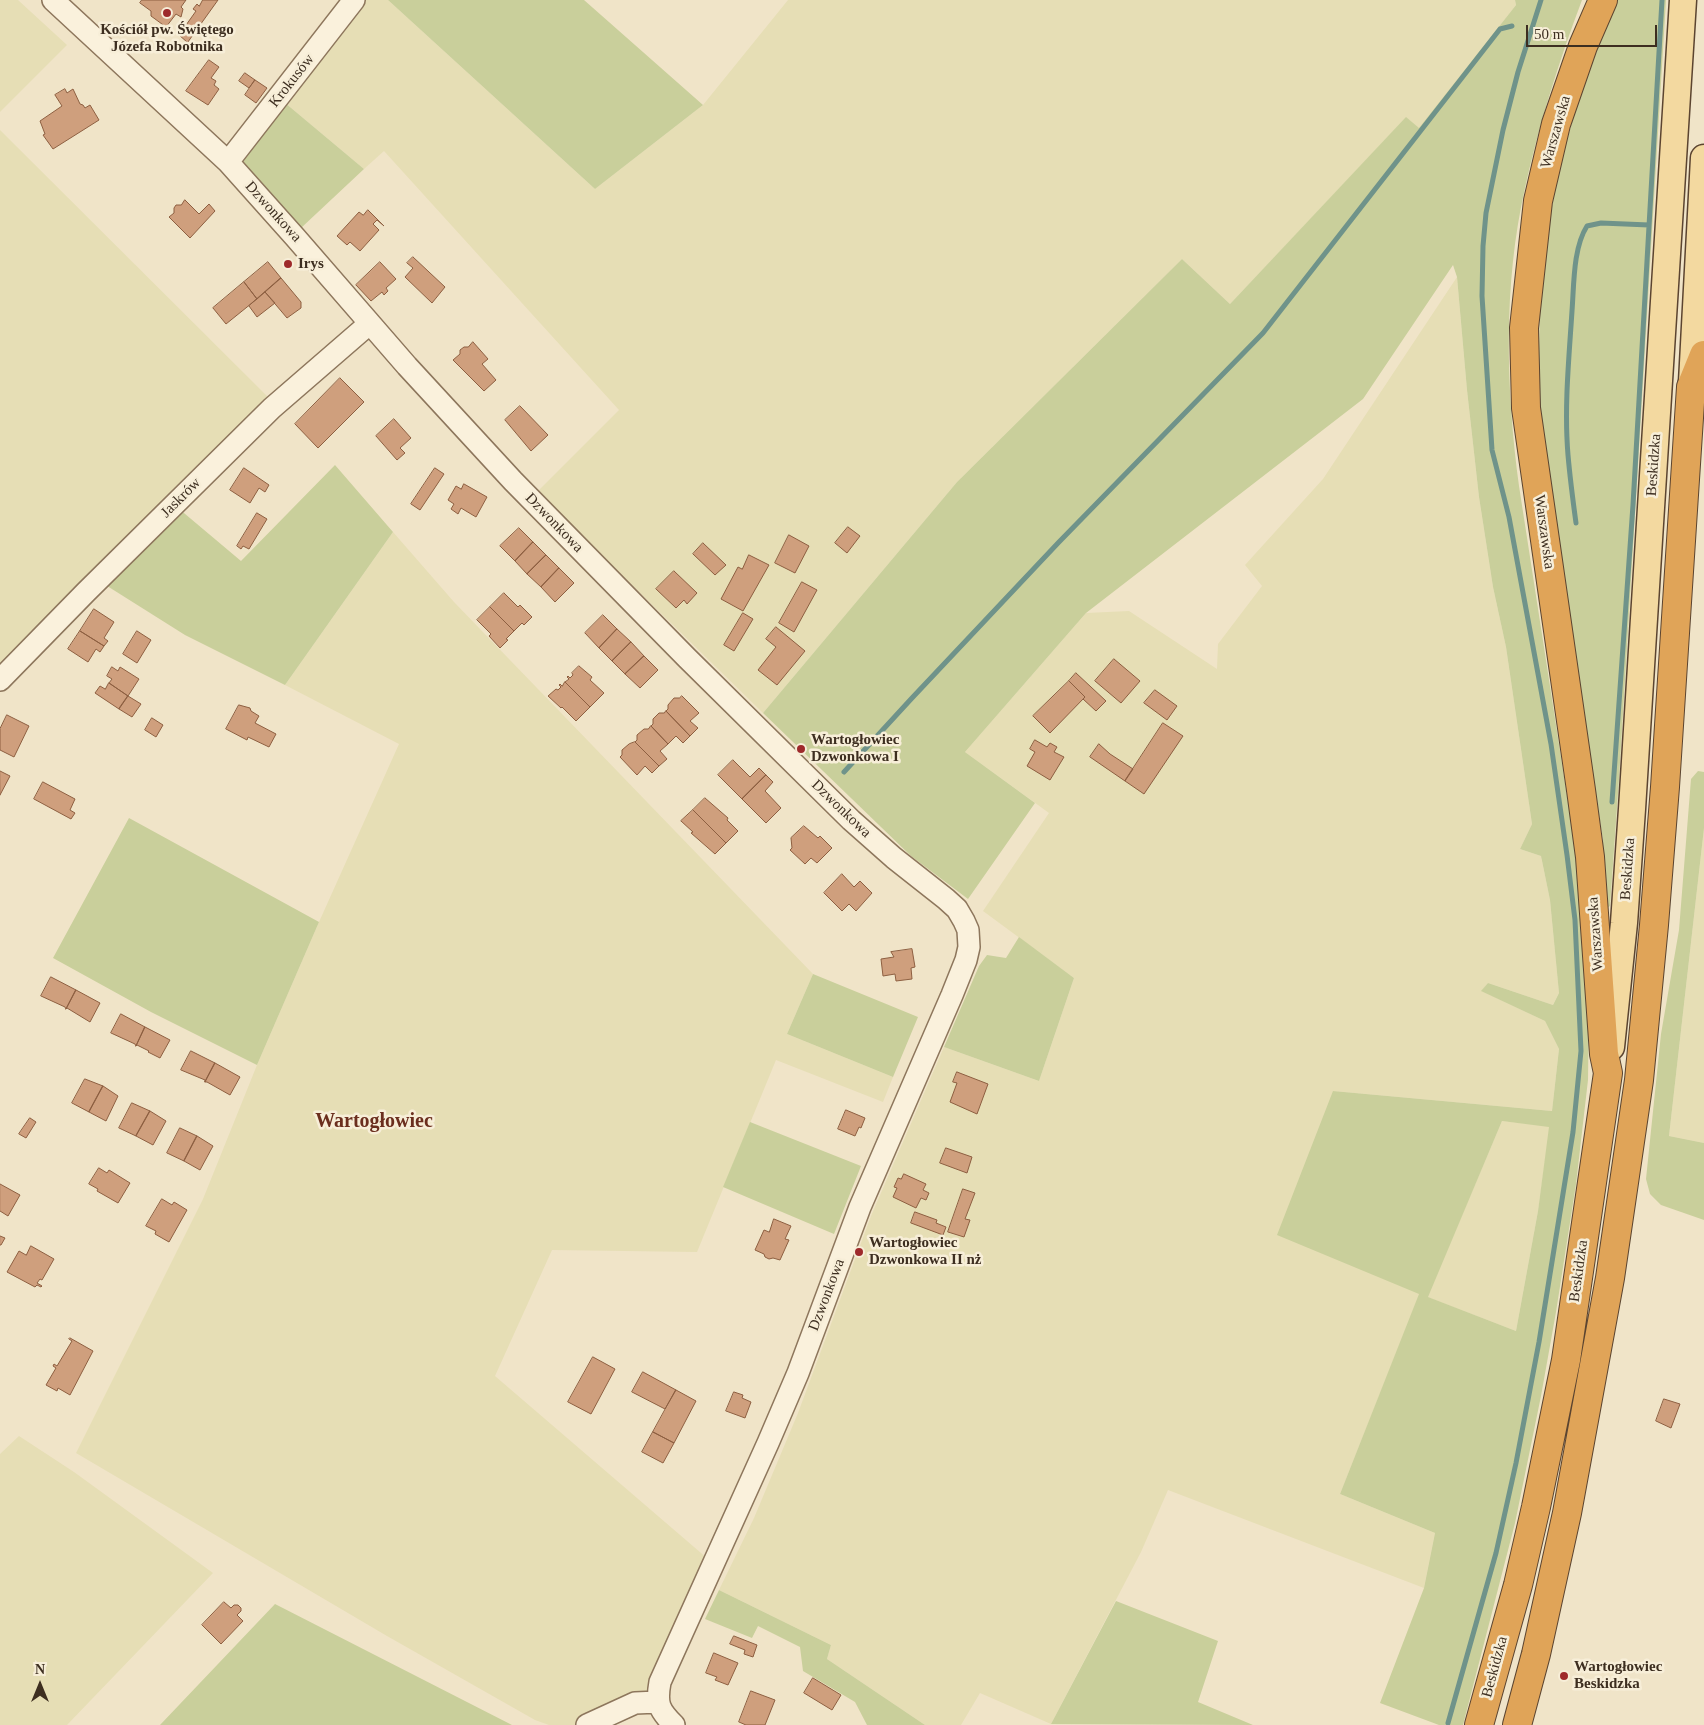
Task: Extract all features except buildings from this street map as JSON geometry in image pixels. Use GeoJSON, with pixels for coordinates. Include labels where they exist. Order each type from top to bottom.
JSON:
{"type":"FeatureCollection","features":[{"type":"Feature","properties":{"kind":"highway","name":"Warszawska"},"geometry":{"type":"LineString","coordinates":[[1603,0],[1583,46],[1556,124],[1538,201],[1524,328],[1526,408],[1583,799],[1593,894],[1604,1054],[1608,1073]]}},
{"type":"Feature","properties":{"kind":"highway"},"geometry":{"type":"LineString","coordinates":[[1691,387],[1704,355]]}},
{"type":"Feature","properties":{"kind":"highway","name":"Beskidzka"},"geometry":{"type":"LineString","coordinates":[[1517,1725],[1536,1654],[1567,1513],[1610,1278],[1639,1080],[1665,788],[1691,387]]}},
{"type":"Feature","properties":{"kind":"highway","name":"Beskidzka"},"geometry":{"type":"LineString","coordinates":[[1479,1725],[1518,1585],[1566,1360],[1608,1073]]}},
{"type":"Feature","properties":{"kind":"main road","name":"Beskidzka"},"geometry":{"type":"LineString","coordinates":[[1608,1073],[1624,923],[1683,0]]}},
{"type":"Feature","properties":{"kind":"main road","name":"Beskidzka"},"geometry":{"type":"LineString","coordinates":[[1691,387],[1704,158]]}},
{"type":"Feature","properties":{"kind":"street","name":"Dzwonkowa"},"geometry":{"type":"LineString","coordinates":[[52,0],[176,112],[228,162],[369,324],[513,481],[680,651],[851,820],[894,858],[946,899],[956,909],[968,930],[969,947],[962,969],[860,1207],[798,1373],[718,1558],[660,1682],[658,1702]]}},
{"type":"Feature","properties":{"kind":"street","name":"Krokusów"},"geometry":{"type":"LineString","coordinates":[[228,162],[354,0]]}},
{"type":"Feature","properties":{"kind":"street","name":"Jaskrów"},"geometry":{"type":"LineString","coordinates":[[0,680],[272,408],[369,324]]}},
{"type":"Feature","properties":{"kind":"street"},"geometry":{"type":"LineString","coordinates":[[587,1725],[635,1703],[658,1702],[660,1711],[674,1725]]}},
{"type":"Feature","properties":{"kind":"shaded area"},"geometry":{"type":"Polygon","coordinates":[[[0,0],[18,0],[67,45],[0,112],[0,0]]]}},
{"type":"Feature","properties":{"kind":"shaded area"},"geometry":{"type":"Polygon","coordinates":[[[365,0],[388,0],[595,189],[703,105],[788,0],[1515,0],[1516,5],[1419,129],[1406,118],[1230,304],[1182,259],[957,482],[763,713],[537,492],[619,410],[384,151],[364,169],[284,102],[365,0]]]}},
{"type":"Feature","properties":{"kind":"shaded area"},"geometry":{"type":"Polygon","coordinates":[[[0,130],[269,398],[0,668],[0,130]]]}},
{"type":"Feature","properties":{"kind":"shaded area"},"geometry":{"type":"Polygon","coordinates":[[[1457,277],[1479,497],[1493,587],[1506,647],[1532,824],[1520,849],[1541,856],[1550,900],[1559,993],[1553,1005],[1488,983],[1482,991],[1545,1021],[1559,1049],[1552,1111],[1333,1091],[1420,1294],[1340,1494],[1435,1533],[1424,1588],[1168,1490],[1141,1552],[1051,1724],[980,1693],[961,1725],[925,1725],[827,1659],[831,1645],[719,1590],[754,1518],[798,1413],[871,1216],[944,1047],[1039,1081],[1074,978],[983,911],[1049,813],[965,752],[1086,613],[1129,611],[1217,669],[1218,644],[1262,586],[1245,565],[1323,479],[1457,277]]]}},
{"type":"Feature","properties":{"kind":"shaded area"},"geometry":{"type":"Polygon","coordinates":[[[393,532],[454,602],[813,974],[787,1034],[893,1077],[883,1102],[776,1060],[697,1252],[552,1250],[495,1376],[708,1559],[649,1700],[582,1725],[549,1725],[535,1720],[387,1636],[76,1453],[203,1199],[257,1065],[399,744],[285,685],[393,532]]]}},
{"type":"Feature","properties":{"kind":"shaded area"},"geometry":{"type":"Polygon","coordinates":[[[1704,828],[1704,1143],[1669,1136],[1704,828]]]}},
{"type":"Feature","properties":{"kind":"shaded area"},"geometry":{"type":"Polygon","coordinates":[[[1502,1121],[1550,1126],[1538,1211],[1516,1331],[1427,1297],[1502,1121]]]}},
{"type":"Feature","properties":{"kind":"shaded area"},"geometry":{"type":"Polygon","coordinates":[[[19,1436],[74,1472],[213,1573],[67,1725],[0,1725],[0,1454],[19,1436]]]}},
{"type":"Feature","properties":{"kind":"green space"},"geometry":{"type":"Polygon","coordinates":[[[388,0],[584,0],[703,105],[595,189],[388,0]]]}},
{"type":"Feature","properties":{"kind":"green space"},"geometry":{"type":"Polygon","coordinates":[[[1515,0],[1582,0],[1550,93],[1525,188],[1513,262],[1510,299],[1509,374],[1519,486],[1576,854],[1589,1004],[1588,1080],[1576,1184],[1556,1312],[1515,1523],[1463,1725],[1439,1725],[1380,1703],[1424,1588],[1435,1533],[1340,1494],[1419,1294],[1277,1235],[1333,1091],[1552,1111],[1559,1049],[1545,1021],[1481,991],[1488,983],[1553,1005],[1559,993],[1550,900],[1541,856],[1520,849],[1532,824],[1506,647],[1493,587],[1479,497],[1457,277],[1453,265],[1363,399],[1086,613],[965,752],[1035,803],[968,899],[911,856],[763,713],[957,482],[1182,259],[1230,304],[1406,117],[1419,128],[1516,5],[1515,0]],[[1502,1121],[1428,1297],[1516,1331],[1538,1211],[1549,1127],[1502,1121]]]}},
{"type":"Feature","properties":{"kind":"green space"},"geometry":{"type":"Polygon","coordinates":[[[1618,0],[1666,0],[1619,779],[1610,906],[1607,908],[1600,885],[1603,840],[1555,536],[1538,393],[1540,301],[1548,225],[1561,161],[1578,101],[1618,0]]]}},
{"type":"Feature","properties":{"kind":"green space"},"geometry":{"type":"Polygon","coordinates":[[[284,102],[364,169],[301,228],[241,159],[284,102]]]}},
{"type":"Feature","properties":{"kind":"green space"},"geometry":{"type":"Polygon","coordinates":[[[335,465],[393,532],[285,685],[185,635],[104,584],[178,508],[241,561],[335,465]]]}},
{"type":"Feature","properties":{"kind":"green space"},"geometry":{"type":"Polygon","coordinates":[[[1698,771],[1704,772],[1704,828],[1669,1136],[1704,1143],[1704,1220],[1661,1205],[1650,1194],[1646,1179],[1661,1034],[1679,930],[1691,779],[1698,771]]]}},
{"type":"Feature","properties":{"kind":"green space"},"geometry":{"type":"Polygon","coordinates":[[[129,818],[319,922],[257,1065],[151,1012],[53,958],[129,818]]]}},
{"type":"Feature","properties":{"kind":"green space"},"geometry":{"type":"Polygon","coordinates":[[[1019,937],[1074,978],[1039,1081],[944,1047],[979,966],[987,955],[1006,958],[1019,937]]]}},
{"type":"Feature","properties":{"kind":"green space"},"geometry":{"type":"Polygon","coordinates":[[[813,974],[918,1017],[893,1077],[787,1034],[813,974]]]}},
{"type":"Feature","properties":{"kind":"green space"},"geometry":{"type":"Polygon","coordinates":[[[750,1122],[861,1166],[834,1234],[723,1187],[750,1122]]]}},
{"type":"Feature","properties":{"kind":"green space"},"geometry":{"type":"Polygon","coordinates":[[[719,1590],[831,1645],[827,1659],[925,1725],[867,1725],[855,1702],[803,1671],[800,1647],[758,1626],[752,1638],[705,1619],[719,1590]]]}},
{"type":"Feature","properties":{"kind":"green space"},"geometry":{"type":"Polygon","coordinates":[[[1116,1601],[1218,1641],[1198,1702],[1253,1725],[1051,1724],[1116,1601]]]}},
{"type":"Feature","properties":{"kind":"green space"},"geometry":{"type":"Polygon","coordinates":[[[275,1604],[512,1725],[160,1725],[275,1604]]]}},
{"type":"Feature","properties":{"kind":"waterway"},"geometry":{"type":"LineString","coordinates":[[1448,1723],[1496,1553],[1516,1463],[1539,1342],[1573,1132],[1581,1051],[1575,920],[1567,855],[1551,744],[1509,517],[1492,450],[1482,296],[1486,213],[1503,130],[1518,72],[1541,0]]}},
{"type":"Feature","properties":{"kind":"waterway"},"geometry":{"type":"LineString","coordinates":[[1612,802],[1633,505],[1662,0]]}},
{"type":"Feature","properties":{"kind":"waterway"},"geometry":{"type":"LineString","coordinates":[[844,772],[1059,542],[1263,333],[1500,29],[1512,26]]}},
{"type":"Feature","properties":{"kind":"waterway"},"geometry":{"type":"LineString","coordinates":[[1576,523],[1568,455],[1567,383],[1574,278],[1579,245],[1587,226],[1601,223],[1649,225]]}},
{"type":"Feature","properties":{"kind":"place","name":"Kościół pw. Świętego Józefa Robotnika"},"geometry":{"type":"Point","coordinates":[167,13]}},
{"type":"Feature","properties":{"kind":"place","name":"Irys"},"geometry":{"type":"Point","coordinates":[288,264]}},
{"type":"Feature","properties":{"kind":"place","name":"Wartogłowiec Dzwonkowa I"},"geometry":{"type":"Point","coordinates":[801,749]}},
{"type":"Feature","properties":{"kind":"place","name":"Wartogłowiec Dzwonkowa II nż"},"geometry":{"type":"Point","coordinates":[859,1252]}},
{"type":"Feature","properties":{"kind":"place","name":"Wartogłowiec Beskidzka"},"geometry":{"type":"Point","coordinates":[1564,1676]}},
{"type":"Feature","properties":{"kind":"district","name":"Wartogłowiec"},"geometry":{"type":"Point","coordinates":[374,1122]}}]}
